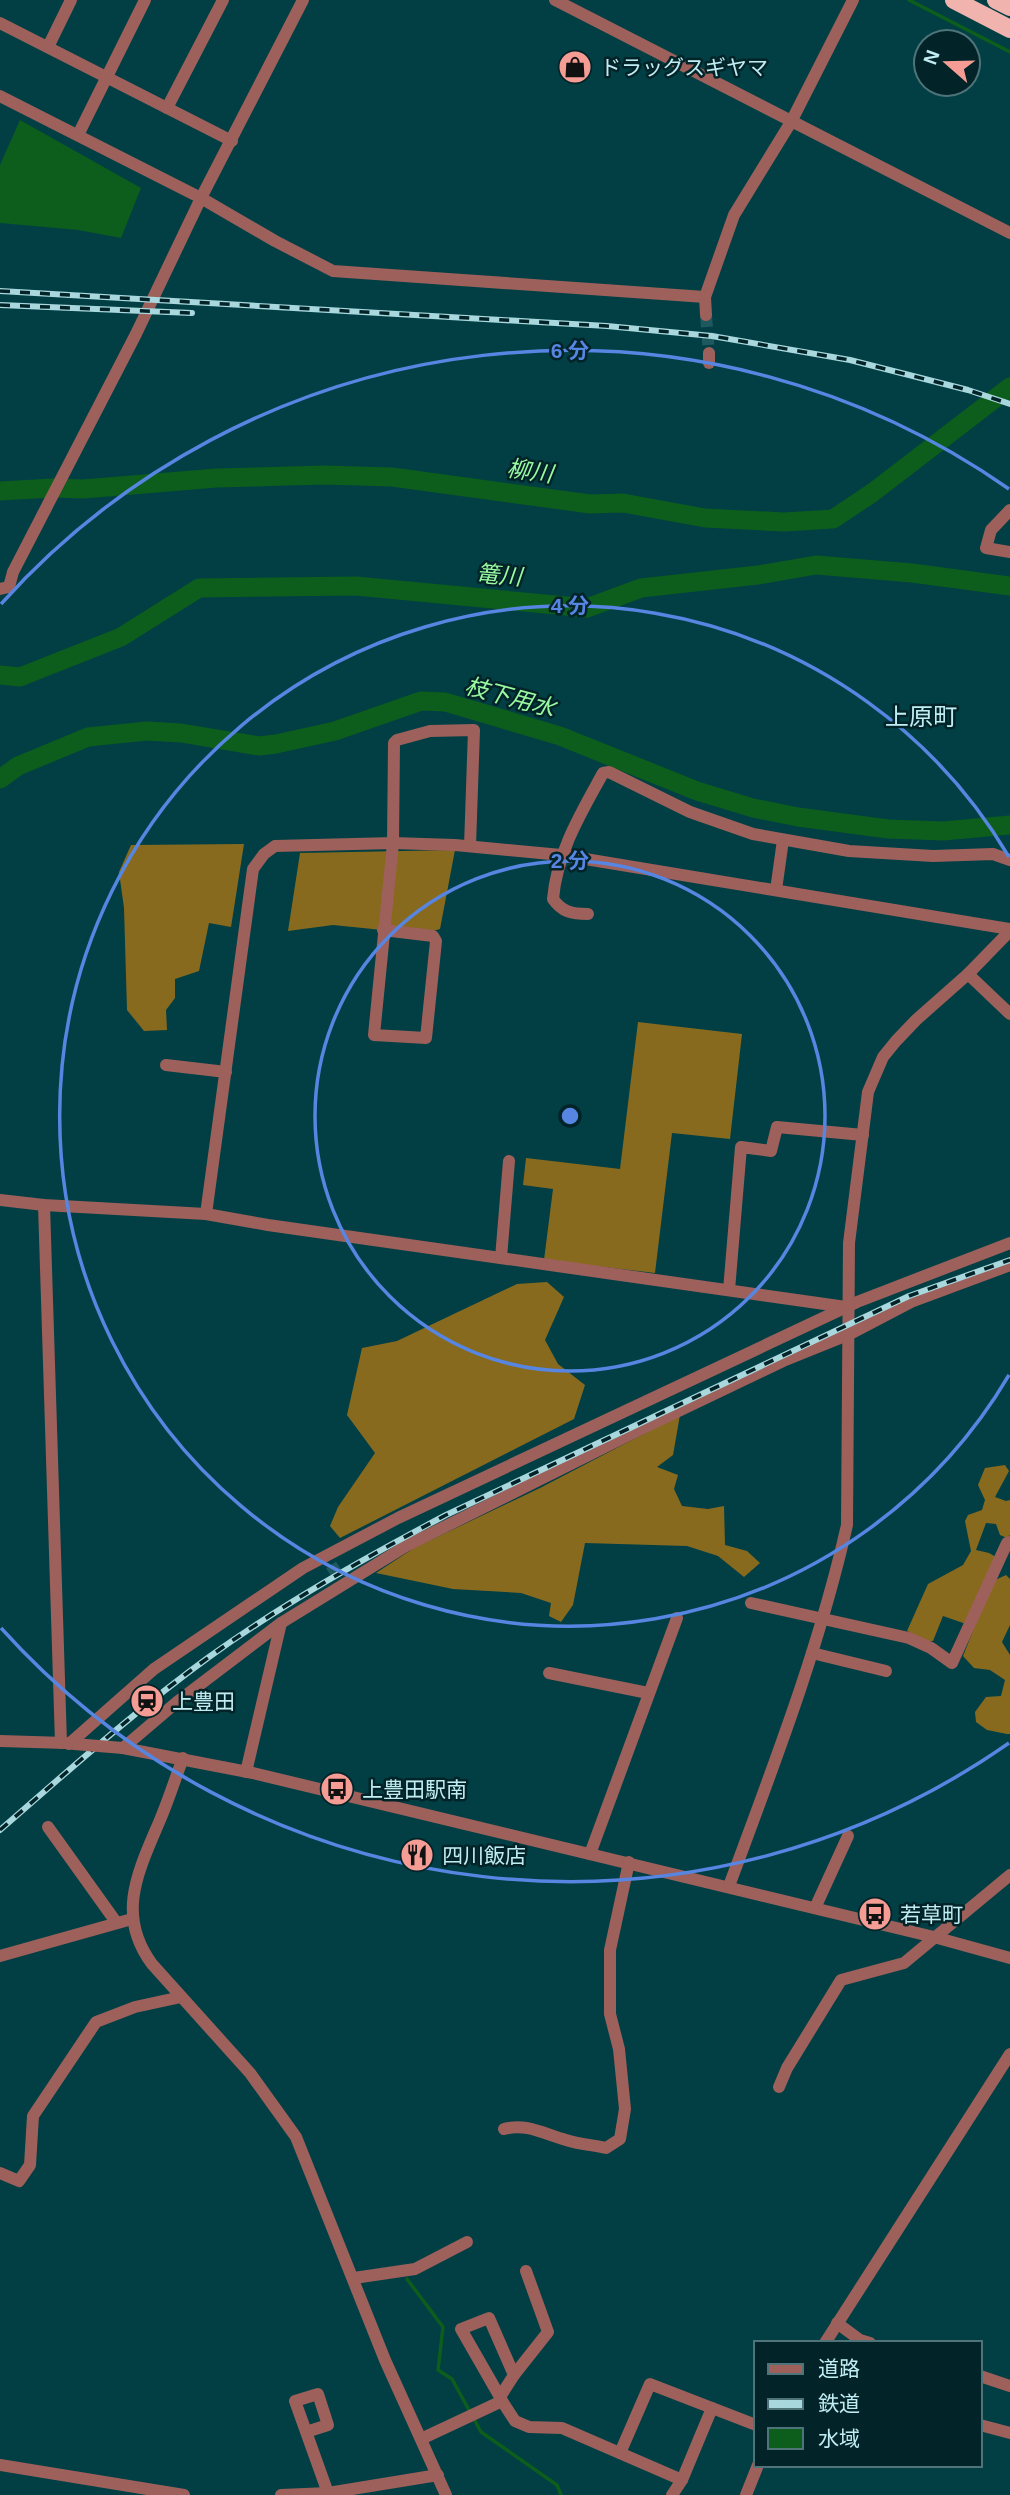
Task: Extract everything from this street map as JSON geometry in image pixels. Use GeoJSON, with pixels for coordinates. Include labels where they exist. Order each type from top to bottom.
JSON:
{"type":"FeatureCollection","features":[{"type":"Feature","properties":{"kind":"highway"},"geometry":{"type":"LineString","coordinates":[[954,0],[1010,29]]}},
{"type":"Feature","properties":{"kind":"highway"},"geometry":{"type":"LineString","coordinates":[[996,0],[1010,8]]}},
{"type":"Feature","properties":{"kind":"street"},"geometry":{"type":"LineString","coordinates":[[48,47],[71,0]]}},
{"type":"Feature","properties":{"kind":"street"},"geometry":{"type":"LineString","coordinates":[[78,135],[145,0]]}},
{"type":"Feature","properties":{"kind":"street"},"geometry":{"type":"LineString","coordinates":[[167,108],[223,0]]}},
{"type":"Feature","properties":{"kind":"street"},"geometry":{"type":"LineString","coordinates":[[0,589],[9,587],[13,572],[155,297],[201,198],[303,0]]}},
{"type":"Feature","properties":{"kind":"street"},"geometry":{"type":"LineString","coordinates":[[555,0],[1010,233]]}},
{"type":"Feature","properties":{"kind":"street"},"geometry":{"type":"LineString","coordinates":[[706,315],[705,297],[734,215],[792,121],[853,0]]}},
{"type":"Feature","properties":{"kind":"street"},"geometry":{"type":"LineString","coordinates":[[0,23],[232,141]]}},
{"type":"Feature","properties":{"kind":"street"},"geometry":{"type":"LineString","coordinates":[[0,96],[201,198],[333,271],[705,297]]}},
{"type":"Feature","properties":{"kind":"street"},"geometry":{"type":"LineString","coordinates":[[1010,510],[990,530],[986,548],[1010,552]]}},
{"type":"Feature","properties":{"kind":"street"},"geometry":{"type":"LineString","coordinates":[[0,575],[13,572]]}},
{"type":"Feature","properties":{"kind":"street"},"geometry":{"type":"LineString","coordinates":[[383,930],[433,936],[436,941],[426,1038],[374,1035],[383,930],[393,843],[394,743],[397,740],[430,731],[474,730],[470,846]]}},
{"type":"Feature","properties":{"kind":"street"},"geometry":{"type":"LineString","coordinates":[[588,915],[561,909],[553,898],[555,878],[561,855],[603,773],[609,772],[700,816],[753,834],[849,851],[905,856],[993,854],[1010,860]]}},
{"type":"Feature","properties":{"kind":"street"},"geometry":{"type":"LineString","coordinates":[[776,890],[783,840]]}},
{"type":"Feature","properties":{"kind":"street"},"geometry":{"type":"LineString","coordinates":[[206,1214],[253,869],[257,861],[275,846],[393,843],[470,846],[561,855],[1010,930]]}},
{"type":"Feature","properties":{"kind":"street"},"geometry":{"type":"LineString","coordinates":[[729,1886],[812,1653],[839,1560],[849,1511],[849,1242],[868,1092],[883,1057],[916,1020],[968,974],[1010,930]]}},
{"type":"Feature","properties":{"kind":"street"},"geometry":{"type":"LineString","coordinates":[[968,974],[1010,1014]]}},
{"type":"Feature","properties":{"kind":"street"},"geometry":{"type":"LineString","coordinates":[[166,1065],[226,1072]]}},
{"type":"Feature","properties":{"kind":"street"},"geometry":{"type":"LineString","coordinates":[[729,1290],[741,1147],[771,1151],[776,1127],[863,1135]]}},
{"type":"Feature","properties":{"kind":"street"},"geometry":{"type":"LineString","coordinates":[[501,1258],[509,1161]]}},
{"type":"Feature","properties":{"kind":"street"},"geometry":{"type":"LineString","coordinates":[[0,1200],[206,1214],[847,1307]]}},
{"type":"Feature","properties":{"kind":"street"},"geometry":{"type":"LineString","coordinates":[[44,1205],[68,1743]]}},
{"type":"Feature","properties":{"kind":"street"},"geometry":{"type":"LineString","coordinates":[[68,1743],[154,1669],[303,1568],[328,1561],[398,1518],[847,1307],[1010,1243]]}},
{"type":"Feature","properties":{"kind":"street"},"geometry":{"type":"LineString","coordinates":[[123,1748],[177,1702],[341,1580],[615,1442],[783,1362],[850,1334],[913,1301],[1010,1265]]}},
{"type":"Feature","properties":{"kind":"street"},"geometry":{"type":"LineString","coordinates":[[751,1603],[909,1638],[931,1648],[952,1663],[1007,1543],[1010,1542]]}},
{"type":"Feature","properties":{"kind":"street"},"geometry":{"type":"LineString","coordinates":[[590,1854],[677,1618]]}},
{"type":"Feature","properties":{"kind":"street"},"geometry":{"type":"LineString","coordinates":[[246,1772],[281,1623]]}},
{"type":"Feature","properties":{"kind":"street"},"geometry":{"type":"LineString","coordinates":[[812,1653],[886,1671]]}},
{"type":"Feature","properties":{"kind":"street"},"geometry":{"type":"LineString","coordinates":[[549,1673],[649,1693]]}},
{"type":"Feature","properties":{"kind":"street"},"geometry":{"type":"LineString","coordinates":[[0,1741],[123,1748],[183,1758],[729,1886],[1010,1958]]}},
{"type":"Feature","properties":{"kind":"street"},"geometry":{"type":"LineString","coordinates":[[183,1758],[140,1866],[133,1893],[132,1919],[144,1952],[250,2073],[296,2137],[354,2278],[384,2360],[446,2495]]}},
{"type":"Feature","properties":{"kind":"street"},"geometry":{"type":"LineString","coordinates":[[48,1826],[116,1922]]}},
{"type":"Feature","properties":{"kind":"street"},"geometry":{"type":"LineString","coordinates":[[815,1908],[848,1836]]}},
{"type":"Feature","properties":{"kind":"street"},"geometry":{"type":"LineString","coordinates":[[504,2129],[516,2126],[534,2129],[568,2141],[606,2148],[620,2139],[625,2109],[619,2049],[610,2014],[610,1950],[629,1862]]}},
{"type":"Feature","properties":{"kind":"street"},"geometry":{"type":"LineString","coordinates":[[779,2087],[787,2068],[841,1980],[904,1963],[1010,1875]]}},
{"type":"Feature","properties":{"kind":"street"},"geometry":{"type":"LineString","coordinates":[[0,1956],[132,1919]]}},
{"type":"Feature","properties":{"kind":"street"},"geometry":{"type":"LineString","coordinates":[[0,2173],[19,2181],[30,2165],[33,2116],[96,2022],[135,2007],[181,1997]]}},
{"type":"Feature","properties":{"kind":"street"},"geometry":{"type":"LineString","coordinates":[[826,2341],[1010,2054]]}},
{"type":"Feature","properties":{"kind":"street"},"geometry":{"type":"LineString","coordinates":[[354,2278],[415,2269],[467,2242]]}},
{"type":"Feature","properties":{"kind":"street"},"geometry":{"type":"LineString","coordinates":[[421,2439],[501,2399],[514,2375],[548,2332],[526,2272]]}},
{"type":"Feature","properties":{"kind":"street"},"geometry":{"type":"LineString","coordinates":[[514,2375],[489,2318],[461,2329],[515,2421],[529,2427],[562,2428],[682,2480]]}},
{"type":"Feature","properties":{"kind":"street"},"geometry":{"type":"LineString","coordinates":[[837,2323],[863,2341]]}},
{"type":"Feature","properties":{"kind":"street"},"geometry":{"type":"LineString","coordinates":[[982,2377],[1010,2386]]}},
{"type":"Feature","properties":{"kind":"street"},"geometry":{"type":"LineString","coordinates":[[620,2453],[650,2384],[754,2423]]}},
{"type":"Feature","properties":{"kind":"street"},"geometry":{"type":"LineString","coordinates":[[672,2495],[682,2480],[712,2408]]}},
{"type":"Feature","properties":{"kind":"street"},"geometry":{"type":"LineString","coordinates":[[982,2426],[1010,2433]]}},
{"type":"Feature","properties":{"kind":"street"},"geometry":{"type":"LineString","coordinates":[[306,2432],[328,2493]]}},
{"type":"Feature","properties":{"kind":"street"},"geometry":{"type":"LineString","coordinates":[[0,2465],[184,2495]]}},
{"type":"Feature","properties":{"kind":"street"},"geometry":{"type":"LineString","coordinates":[[746,2495],[757,2467]]}},
{"type":"Feature","properties":{"kind":"street"},"geometry":{"type":"LineString","coordinates":[[282,2495],[328,2493],[438,2475]]}},
{"type":"Feature","properties":{"kind":"shaded area"},"geometry":{"type":"Polygon","coordinates":[[[244,844],[231,927],[209,923],[199,971],[175,979],[175,998],[166,1010],[167,1030],[144,1031],[127,1010],[124,908],[119,872],[131,845],[244,844]]]}},
{"type":"Feature","properties":{"kind":"shaded area"},"geometry":{"type":"Polygon","coordinates":[[[455,850],[440,929],[422,934],[333,925],[288,931],[300,853],[455,850]]]}},
{"type":"Feature","properties":{"kind":"shaded area"},"geometry":{"type":"Polygon","coordinates":[[[638,1022],[742,1034],[730,1139],[672,1133],[655,1273],[544,1260],[553,1189],[523,1185],[526,1158],[620,1169],[638,1022]]]}},
{"type":"Feature","properties":{"kind":"shaded area"},"geometry":{"type":"Polygon","coordinates":[[[547,1282],[564,1297],[545,1340],[558,1364],[585,1385],[574,1419],[340,1538],[330,1526],[338,1507],[375,1453],[347,1415],[362,1348],[397,1341],[517,1284],[547,1282]]]}},
{"type":"Feature","properties":{"kind":"shaded area"},"geometry":{"type":"Polygon","coordinates":[[[680,1415],[673,1455],[657,1467],[678,1475],[674,1489],[682,1506],[708,1509],[724,1506],[725,1545],[747,1551],[760,1563],[744,1577],[718,1556],[687,1546],[585,1543],[573,1605],[561,1622],[549,1616],[551,1603],[521,1593],[453,1589],[376,1573],[414,1548],[540,1488],[680,1415]]]}},
{"type":"Feature","properties":{"kind":"shaded area"},"geometry":{"type":"Polygon","coordinates":[[[1005,1465],[1009,1471],[995,1497],[1010,1500],[1010,1535],[1007,1538],[1000,1535],[996,1524],[986,1523],[976,1550],[996,1557],[966,1624],[943,1616],[933,1641],[927,1641],[907,1631],[928,1584],[963,1565],[971,1551],[965,1521],[968,1515],[982,1510],[985,1500],[978,1485],[985,1468],[1005,1465]]]}},
{"type":"Feature","properties":{"kind":"shaded area"},"geometry":{"type":"Polygon","coordinates":[[[1006,1575],[1010,1579],[1010,1625],[1002,1642],[1010,1655],[1010,1734],[987,1730],[976,1722],[975,1712],[986,1697],[1001,1696],[1005,1680],[990,1670],[974,1668],[963,1656],[993,1581],[1006,1575]]]}},
{"type":"Feature","properties":{"kind":"water"},"geometry":{"type":"Polygon","coordinates":[[[20,120],[141,188],[121,238],[78,230],[0,223],[0,165],[20,120]]]}},
{"type":"Feature","properties":{"kind":"waterway"},"geometry":{"type":"LineString","coordinates":[[909,0],[1010,52]]}},
{"type":"Feature","properties":{"kind":"waterway","name":"柳川"},"geometry":{"type":"LineString","coordinates":[[0,491],[83,489],[217,478],[324,475],[392,477],[590,504],[623,503],[705,518],[784,522],[833,519],[872,493],[1010,387]]}},
{"type":"Feature","properties":{"kind":"waterway","name":"篭川"},"geometry":{"type":"LineString","coordinates":[[0,675],[20,677],[121,637],[199,588],[356,586],[587,608],[641,588],[758,575],[816,565],[912,573],[1010,586]]}},
{"type":"Feature","properties":{"kind":"waterway","name":"枝下用水"},"geometry":{"type":"LineString","coordinates":[[0,779],[18,766],[88,737],[147,731],[181,733],[259,746],[335,731],[421,701],[445,702],[560,736],[697,791],[753,808],[888,829],[943,831],[1010,825]]}},
{"type":"Feature","properties":{"kind":"waterway"},"geometry":{"type":"LineString","coordinates":[[407,2279],[443,2327],[438,2370],[452,2379],[481,2432],[557,2485],[561,2495]]}},
{"type":"Feature","properties":{"kind":"tunnel"},"geometry":{"type":"LineString","coordinates":[[706,315],[709,353]]}},
{"type":"Feature","properties":{"kind":"tunnel"},"geometry":{"type":"LineString","coordinates":[[331,1565],[339,1577]]}},
{"type":"Feature","properties":{"kind":"railway"},"geometry":{"type":"LineString","coordinates":[[0,291],[607,326],[712,336],[850,360],[968,390],[1010,404]]}},
{"type":"Feature","properties":{"kind":"railway"},"geometry":{"type":"LineString","coordinates":[[0,305],[192,313]]}},
{"type":"Feature","properties":{"kind":"railway"},"geometry":{"type":"LineString","coordinates":[[0,1830],[182,1677],[266,1618],[355,1565],[446,1515],[909,1296],[1010,1260]]}},
{"type":"Feature","properties":{"kind":"place","name":"ドラッグスギヤマ"},"geometry":{"type":"Point","coordinates":[575,67]}},
{"type":"Feature","properties":{"kind":"place","name":"上豊田"},"geometry":{"type":"Point","coordinates":[147,1701]}},
{"type":"Feature","properties":{"kind":"place","name":"上豊田駅南"},"geometry":{"type":"Point","coordinates":[337,1789]}},
{"type":"Feature","properties":{"kind":"place","name":"四川飯店"},"geometry":{"type":"Point","coordinates":[417,1855]}},
{"type":"Feature","properties":{"kind":"place","name":"若草町"},"geometry":{"type":"Point","coordinates":[875,1914]}},
{"type":"Feature","properties":{"kind":"district","name":"上原町"},"geometry":{"type":"Point","coordinates":[921,716]}}]}
